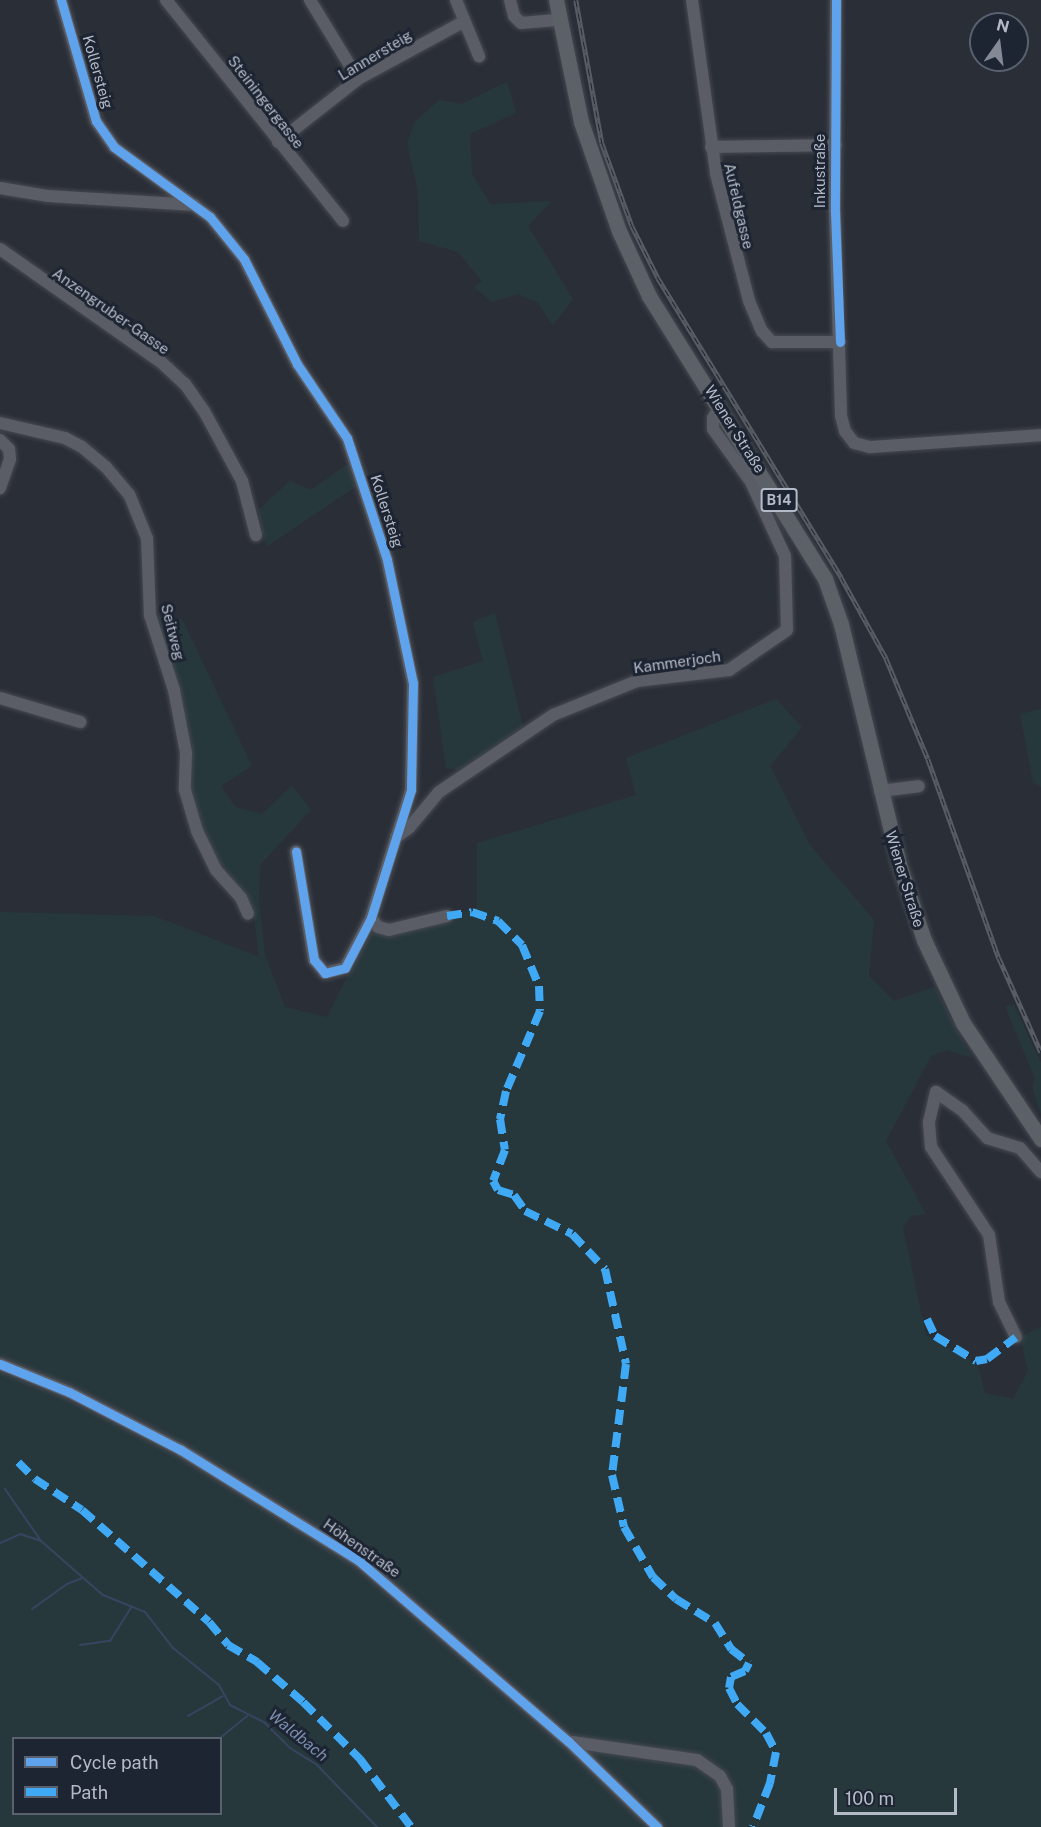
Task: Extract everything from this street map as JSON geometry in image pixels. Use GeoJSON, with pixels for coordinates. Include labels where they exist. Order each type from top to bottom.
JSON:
{"type":"FeatureCollection","features":[{"type":"Feature","properties":{"kind":"main road","name":"Wiener Straße"},"geometry":{"type":"LineString","coordinates":[[556,0],[581,122],[619,231],[649,296],[825,579],[841,624],[880,791],[924,940],[967,1031],[1041,1139]]}},
{"type":"Feature","properties":{"kind":"street","name":"Kollersteig"},"geometry":{"type":"LineString","coordinates":[[61,0],[96,121],[114,147],[195,205],[225,231],[238,250],[297,364],[347,438],[377,528],[413,683],[411,790],[371,918],[345,968],[325,973],[317,966],[296,851]]}},
{"type":"Feature","properties":{"kind":"street","name":"Steiningergasse"},"geometry":{"type":"LineString","coordinates":[[166,0],[343,221]]}},
{"type":"Feature","properties":{"kind":"street"},"geometry":{"type":"LineString","coordinates":[[310,0],[358,79]]}},
{"type":"Feature","properties":{"kind":"street"},"geometry":{"type":"LineString","coordinates":[[456,0],[463,22],[479,56]]}},
{"type":"Feature","properties":{"kind":"street"},"geometry":{"type":"LineString","coordinates":[[510,0],[514,16],[521,23],[559,20]]}},
{"type":"Feature","properties":{"kind":"street","name":"Aufeldgasse"},"geometry":{"type":"LineString","coordinates":[[692,0],[711,147],[744,289],[765,336],[772,342],[840,342]]}},
{"type":"Feature","properties":{"kind":"street","name":"Inkustraße"},"geometry":{"type":"LineString","coordinates":[[836,0],[840,342],[842,420],[847,435],[857,444],[888,446],[1041,435]]}},
{"type":"Feature","properties":{"kind":"street","name":"Lannersteig"},"geometry":{"type":"LineString","coordinates":[[278,142],[358,79],[463,22]]}},
{"type":"Feature","properties":{"kind":"street"},"geometry":{"type":"LineString","coordinates":[[711,147],[836,145]]}},
{"type":"Feature","properties":{"kind":"street"},"geometry":{"type":"LineString","coordinates":[[0,188],[59,198],[195,205]]}},
{"type":"Feature","properties":{"kind":"street","name":"Anzengruber-Gasse"},"geometry":{"type":"LineString","coordinates":[[0,249],[13,261],[161,362],[185,384],[204,411],[242,481],[256,535]]}},
{"type":"Feature","properties":{"kind":"street","name":"Kammerjoch"},"geometry":{"type":"LineString","coordinates":[[396,837],[439,792],[554,715],[637,681],[729,670],[787,630],[785,556],[751,482],[713,429],[713,417],[720,407]]}},
{"type":"Feature","properties":{"kind":"street","name":"Seitweg"},"geometry":{"type":"LineString","coordinates":[[0,423],[65,438],[82,447],[114,476],[141,518],[147,538],[150,615],[174,690],[186,753],[185,790],[197,831],[216,870],[241,898],[248,914]]}},
{"type":"Feature","properties":{"kind":"street"},"geometry":{"type":"LineString","coordinates":[[0,440],[9,449],[10,459],[0,488]]}},
{"type":"Feature","properties":{"kind":"street"},"geometry":{"type":"LineString","coordinates":[[0,698],[80,722]]}},
{"type":"Feature","properties":{"kind":"street"},"geometry":{"type":"LineString","coordinates":[[880,791],[919,786]]}},
{"type":"Feature","properties":{"kind":"street"},"geometry":{"type":"LineString","coordinates":[[371,918],[378,927],[389,930],[447,916]]}},
{"type":"Feature","properties":{"kind":"street"},"geometry":{"type":"LineString","coordinates":[[1016,1337],[999,1302],[989,1235],[931,1147],[929,1122],[936,1092],[962,1110],[987,1138],[1020,1148],[1041,1172]]}},
{"type":"Feature","properties":{"kind":"street","name":"Höhenstraße"},"geometry":{"type":"LineString","coordinates":[[0,1364],[69,1392],[209,1466],[358,1560],[568,1740],[657,1827]]}},
{"type":"Feature","properties":{"kind":"street"},"geometry":{"type":"LineString","coordinates":[[568,1740],[697,1760],[720,1776],[727,1789],[729,1827]]}},
{"type":"Feature","properties":{"kind":"shaded area"},"geometry":{"type":"Polygon","coordinates":[[[507,82],[516,113],[470,134],[472,174],[490,204],[552,201],[528,226],[573,299],[553,325],[538,303],[518,294],[492,302],[474,287],[482,281],[458,252],[419,241],[418,191],[407,143],[415,122],[439,100],[461,104],[507,82]]]}},
{"type":"Feature","properties":{"kind":"shaded area"},"geometry":{"type":"Polygon","coordinates":[[[359,456],[370,491],[355,487],[266,547],[258,510],[290,481],[311,490],[359,456]]]}},
{"type":"Feature","properties":{"kind":"shaded area"},"geometry":{"type":"Polygon","coordinates":[[[495,613],[523,726],[460,770],[446,768],[433,677],[483,661],[473,622],[495,613]]]}},
{"type":"Feature","properties":{"kind":"shaded area"},"geometry":{"type":"Polygon","coordinates":[[[150,614],[182,619],[252,766],[221,786],[235,807],[262,814],[292,785],[311,810],[260,865],[259,900],[265,955],[285,1007],[327,1017],[368,935],[477,908],[477,843],[636,795],[626,758],[776,699],[802,727],[770,766],[809,844],[874,920],[869,976],[894,1001],[934,987],[972,1058],[947,1050],[931,1056],[886,1141],[926,1214],[911,1216],[903,1228],[926,1335],[978,1365],[985,1393],[1013,1399],[1028,1371],[1020,1337],[1041,1327],[1041,1827],[0,1827],[0,912],[154,916],[259,957],[254,917],[230,885],[233,881],[220,865],[184,793],[186,758],[150,614]]]}},
{"type":"Feature","properties":{"kind":"shaded area"},"geometry":{"type":"Polygon","coordinates":[[[1041,709],[1041,787],[1033,782],[1020,714],[1041,709]]]}},
{"type":"Feature","properties":{"kind":"shaded area"},"geometry":{"type":"Polygon","coordinates":[[[1014,1005],[1041,1063],[1041,1114],[1032,1086],[1035,1079],[1005,1006],[1014,1005]]]}},
{"type":"Feature","properties":{"kind":"waterway"},"geometry":{"type":"LineString","coordinates":[[5,1489],[41,1541]]}},
{"type":"Feature","properties":{"kind":"waterway","name":"Waldbach"},"geometry":{"type":"LineString","coordinates":[[0,1543],[20,1534],[41,1541],[103,1595],[145,1612],[173,1648],[219,1685],[230,1705],[264,1722],[290,1748],[316,1764],[377,1827]]}},
{"type":"Feature","properties":{"kind":"waterway"},"geometry":{"type":"LineString","coordinates":[[32,1609],[67,1584],[83,1578]]}},
{"type":"Feature","properties":{"kind":"waterway"},"geometry":{"type":"LineString","coordinates":[[80,1645],[110,1641],[132,1606]]}},
{"type":"Feature","properties":{"kind":"waterway"},"geometry":{"type":"LineString","coordinates":[[188,1716],[223,1696]]}},
{"type":"Feature","properties":{"kind":"waterway"},"geometry":{"type":"LineString","coordinates":[[221,1737],[247,1716]]}},
{"type":"Feature","properties":{"kind":"railway"},"geometry":{"type":"LineString","coordinates":[[576,0],[602,143],[632,226],[658,278],[841,577],[886,658],[928,759],[999,958],[1041,1052]]}},
{"type":"Feature","properties":{"kind":"marked path"},"geometry":{"type":"LineString","coordinates":[[447,916],[472,912],[498,921],[522,945],[539,986],[540,1011],[506,1091],[500,1119],[505,1150],[493,1181],[498,1190],[514,1195],[525,1211],[572,1234],[605,1269],[626,1364],[612,1475],[624,1527],[653,1577],[676,1599],[715,1623],[731,1649],[749,1663],[745,1671],[731,1677],[729,1688],[737,1704],[766,1733],[776,1752],[770,1783],[753,1827]]}},
{"type":"Feature","properties":{"kind":"marked path"},"geometry":{"type":"LineString","coordinates":[[927,1319],[935,1336],[976,1361],[987,1359],[1016,1337]]}},
{"type":"Feature","properties":{"kind":"marked path"},"geometry":{"type":"LineString","coordinates":[[18,1462],[35,1479],[82,1510],[209,1622],[228,1645],[257,1662],[303,1702],[360,1759],[411,1827]]}},
{"type":"Feature","properties":{"kind":"cycle path"},"geometry":{"type":"LineString","coordinates":[[61,0],[96,121],[114,147],[210,217],[244,259],[297,364],[347,438],[387,560],[413,683],[411,790],[371,918],[345,968],[325,973],[314,960],[296,851]]}},
{"type":"Feature","properties":{"kind":"cycle path"},"geometry":{"type":"LineString","coordinates":[[836,0],[835,212],[840,342]]}},
{"type":"Feature","properties":{"kind":"cycle path"},"geometry":{"type":"LineString","coordinates":[[0,1364],[69,1392],[181,1450],[358,1560],[568,1741],[657,1827]]}}]}
